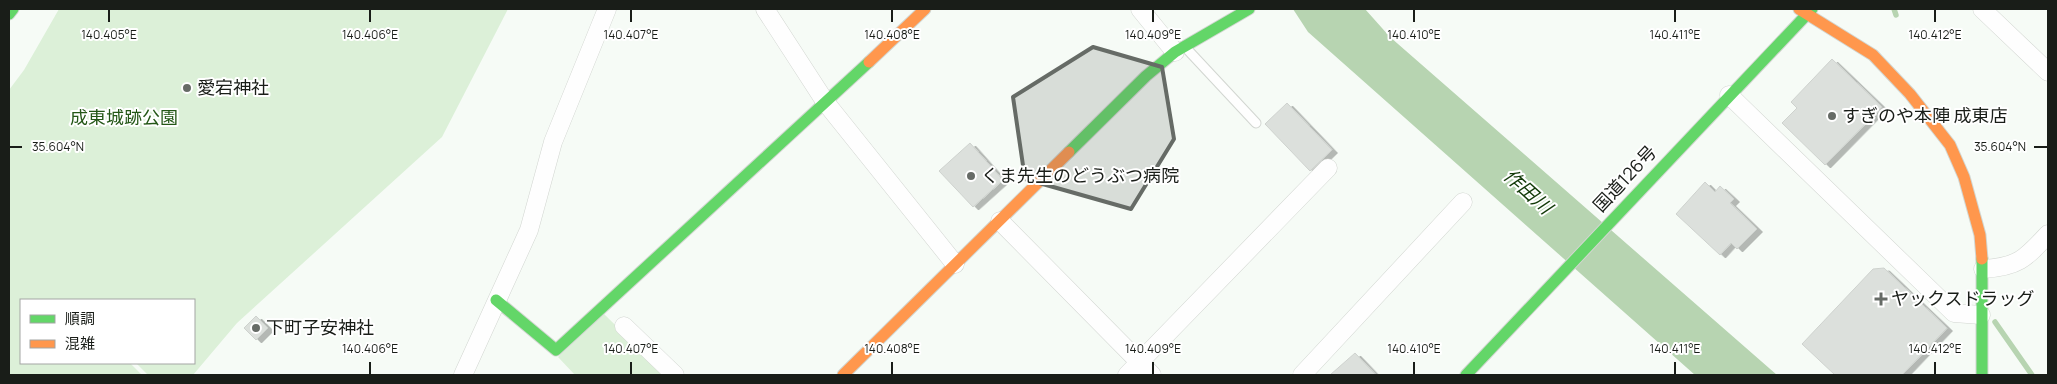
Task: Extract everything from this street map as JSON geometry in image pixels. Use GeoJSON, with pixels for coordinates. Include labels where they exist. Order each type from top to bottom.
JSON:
{"type":"FeatureCollection","features":[{"type":"Feature","properties":{"kind":"main road"},"geometry":{"type":"LineString","coordinates":[[9,14],[13,9]]}},
{"type":"Feature","properties":{"kind":"main road"},"geometry":{"type":"LineString","coordinates":[[496,300],[556,350],[826,103],[925,9]]}},
{"type":"Feature","properties":{"kind":"main road"},"geometry":{"type":"LineString","coordinates":[[843,375],[1146,76],[1180,49],[1249,9]]}},
{"type":"Feature","properties":{"kind":"main road"},"geometry":{"type":"LineString","coordinates":[[1806,11],[1873,55],[1910,94],[1950,144],[1964,177],[1980,235],[1983,269],[1981,315],[1982,375]]}},
{"type":"Feature","properties":{"kind":"main road","name":"国道126号"},"geometry":{"type":"LineString","coordinates":[[1466,375],[1806,11]]}},
{"type":"Feature","properties":{"kind":"street"},"geometry":{"type":"LineString","coordinates":[[463,375],[529,230],[553,142],[607,9]]}},
{"type":"Feature","properties":{"kind":"street"},"geometry":{"type":"LineString","coordinates":[[764,9],[826,103],[954,264]]}},
{"type":"Feature","properties":{"kind":"street"},"geometry":{"type":"LineString","coordinates":[[1140,9],[1180,49]]}},
{"type":"Feature","properties":{"kind":"street"},"geometry":{"type":"LineString","coordinates":[[1982,9],[2048,72]]}},
{"type":"Feature","properties":{"kind":"street"},"geometry":{"type":"LineString","coordinates":[[1729,95],[1954,313],[1981,315]]}},
{"type":"Feature","properties":{"kind":"street"},"geometry":{"type":"LineString","coordinates":[[1128,375],[1328,168]]}},
{"type":"Feature","properties":{"kind":"street"},"geometry":{"type":"LineString","coordinates":[[1302,375],[1463,202]]}},
{"type":"Feature","properties":{"kind":"street"},"geometry":{"type":"LineString","coordinates":[[1000,221],[1152,375]]}},
{"type":"Feature","properties":{"kind":"street"},"geometry":{"type":"LineString","coordinates":[[1983,269],[2005,268],[2017,264],[2048,234]]}},
{"type":"Feature","properties":{"kind":"street"},"geometry":{"type":"LineString","coordinates":[[624,326],[675,375]]}},
{"type":"Feature","properties":{"kind":"lane"},"geometry":{"type":"LineString","coordinates":[[1180,49],[1256,124]]}},
{"type":"Feature","properties":{"kind":"highlighted area"},"geometry":{"type":"Polygon","coordinates":[[[1093,47],[1162,67],[1174,139],[1131,209],[1025,179],[1013,97],[1093,47]]]}},
{"type":"Feature","properties":{"kind":"green space","name":"成東城跡公園"},"geometry":{"type":"Polygon","coordinates":[[[59,9],[508,9],[442,137],[237,323],[193,375],[148,375],[137,364],[195,364],[195,299],[20,299],[20,364],[131,364],[142,375],[9,375],[9,90],[24,70],[59,9]]]}},
{"type":"Feature","properties":{"kind":"green space"},"geometry":{"type":"Polygon","coordinates":[[[604,314],[666,375],[575,375],[558,357],[604,314]]]}},
{"type":"Feature","properties":{"kind":"water","name":"作田川"},"geometry":{"type":"Polygon","coordinates":[[[1293,9],[1365,9],[1390,37],[1777,375],[1695,375],[1308,32],[1293,9]]]}},
{"type":"Feature","properties":{"kind":"building","name":"すぎのや本陣 成東店"},"geometry":{"type":"Polygon","coordinates":[[[1832,59],[1882,107],[1825,165],[1782,123],[1797,108],[1791,102],[1832,59]]]}},
{"type":"Feature","properties":{"kind":"building"},"geometry":{"type":"Polygon","coordinates":[[[1287,103],[1332,150],[1310,171],[1265,124],[1287,103]]]}},
{"type":"Feature","properties":{"kind":"building","name":"くま先生のどうぶつ病院"},"geometry":{"type":"Polygon","coordinates":[[[970,143],[1003,180],[973,207],[939,171],[970,143]]]}},
{"type":"Feature","properties":{"kind":"building"},"geometry":{"type":"Polygon","coordinates":[[[1705,182],[1715,192],[1720,186],[1734,199],[1730,203],[1757,229],[1737,249],[1731,243],[1720,255],[1676,214],[1705,182]]]}},
{"type":"Feature","properties":{"kind":"building","name":"ヤックスドラッグ"},"geometry":{"type":"Polygon","coordinates":[[[1884,268],[1947,328],[1902,375],[1835,375],[1802,344],[1873,269],[1884,268]]]}},
{"type":"Feature","properties":{"kind":"building","name":"下町子安神社"},"geometry":{"type":"Polygon","coordinates":[[[256,316],[268,328],[256,340],[244,328],[256,316]]]}},
{"type":"Feature","properties":{"kind":"building"},"geometry":{"type":"Polygon","coordinates":[[[1355,353],[1376,375],[1330,375],[1355,353]]]}},
{"type":"Feature","properties":{"kind":"waterway"},"geometry":{"type":"LineString","coordinates":[[1894,9],[1896,15]]}},
{"type":"Feature","properties":{"kind":"waterway"},"geometry":{"type":"LineString","coordinates":[[1995,322],[2032,375]]}},
{"type":"Feature","properties":{"kind":"traffic: fast"},"geometry":{"type":"LineString","coordinates":[[9,14],[13,9]]}},
{"type":"Feature","properties":{"kind":"traffic: fast"},"geometry":{"type":"LineString","coordinates":[[1069,152],[1146,76],[1175,52],[1249,9]]}},
{"type":"Feature","properties":{"kind":"traffic: fast"},"geometry":{"type":"LineString","coordinates":[[1466,375],[1812,9]]}},
{"type":"Feature","properties":{"kind":"traffic: fast"},"geometry":{"type":"LineString","coordinates":[[496,300],[556,350],[869,62]]}},
{"type":"Feature","properties":{"kind":"traffic: fast"},"geometry":{"type":"LineString","coordinates":[[1982,259],[1982,375]]}},
{"type":"Feature","properties":{"kind":"traffic: slow"},"geometry":{"type":"LineString","coordinates":[[869,62],[925,9]]}},
{"type":"Feature","properties":{"kind":"traffic: slow"},"geometry":{"type":"LineString","coordinates":[[1799,9],[1873,55],[1910,94],[1950,145],[1964,177],[1980,235],[1982,259]]}},
{"type":"Feature","properties":{"kind":"traffic: slow"},"geometry":{"type":"LineString","coordinates":[[843,375],[1069,152]]}},
{"type":"Feature","properties":{"kind":"place","name":"愛宕神社"},"geometry":{"type":"Point","coordinates":[187,88]}},
{"type":"Feature","properties":{"kind":"place","name":"すぎのや本陣 成東店"},"geometry":{"type":"Point","coordinates":[1832,116]}},
{"type":"Feature","properties":{"kind":"place","name":"くま先生のどうぶつ病院"},"geometry":{"type":"Point","coordinates":[971,176]}},
{"type":"Feature","properties":{"kind":"place","name":"ヤックスドラッグ"},"geometry":{"type":"Point","coordinates":[1881,299]}},
{"type":"Feature","properties":{"kind":"place","name":"下町子安神社"},"geometry":{"type":"Point","coordinates":[256,328]}}]}
